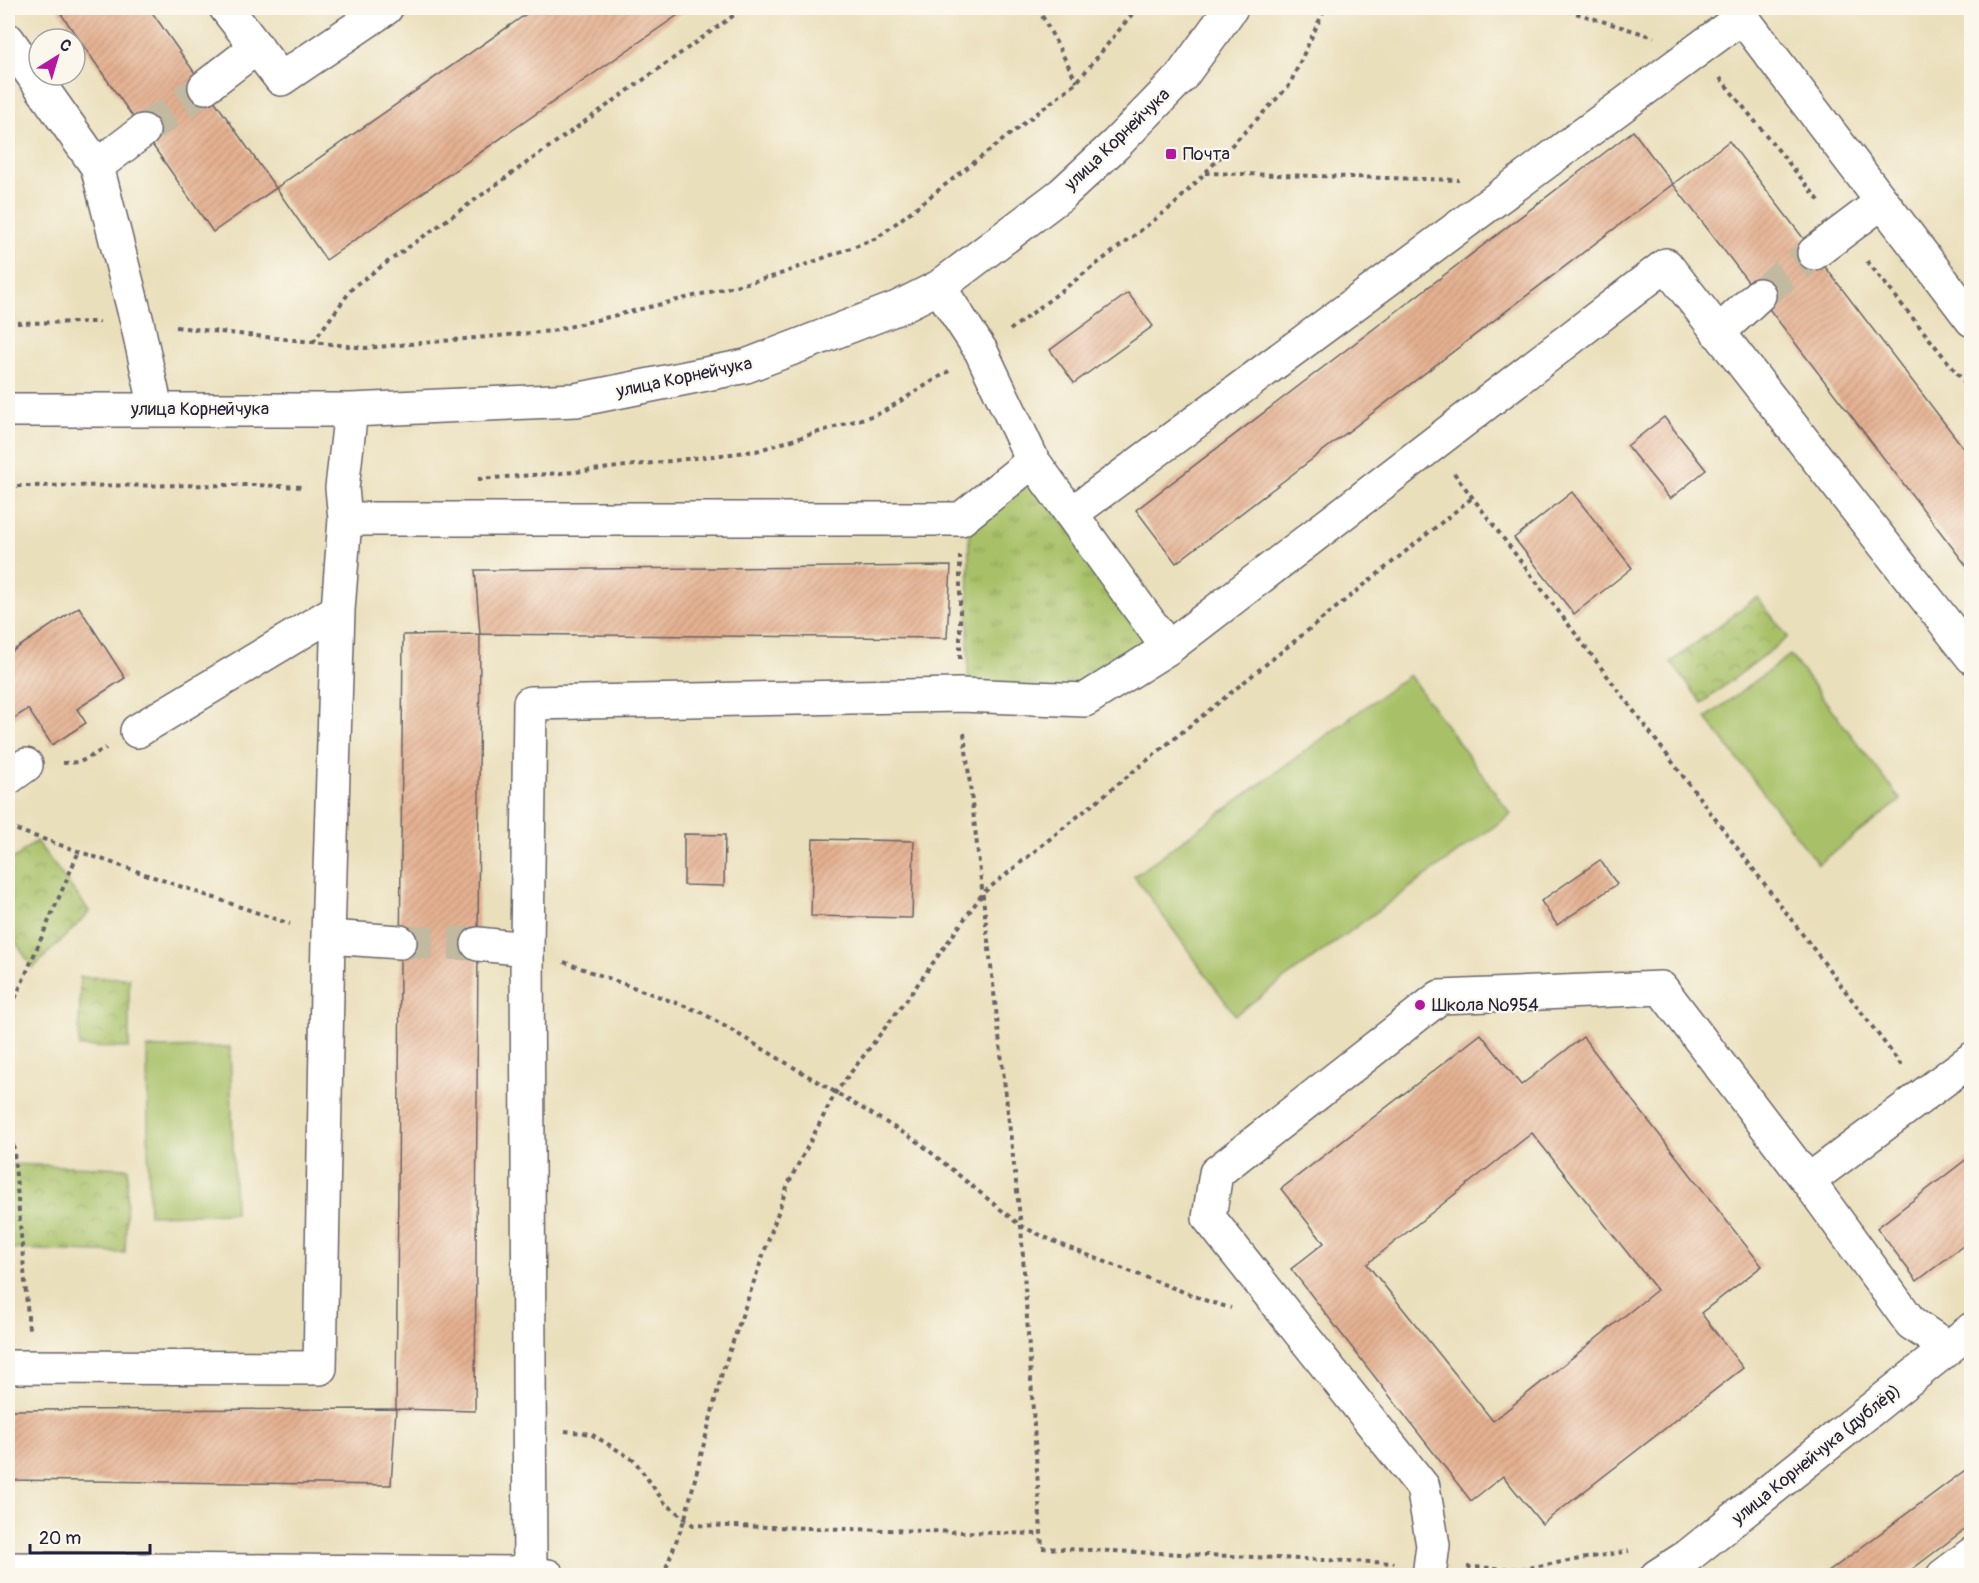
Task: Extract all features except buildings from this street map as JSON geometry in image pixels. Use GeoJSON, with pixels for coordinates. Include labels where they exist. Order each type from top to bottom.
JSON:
{"type":"FeatureCollection","features":[{"type":"Feature","properties":{"kind":"street"},"geometry":{"type":"LineString","coordinates":[[226,8],[281,79],[386,8]]}},
{"type":"Feature","properties":{"kind":"street","name":"улица Корнейчука"},"geometry":{"type":"LineString","coordinates":[[8,410],[351,410],[576,400],[746,366],[897,308],[939,287],[1062,194],[1116,144],[1181,77],[1232,8]]}},
{"type":"Feature","properties":{"kind":"street"},"geometry":{"type":"LineString","coordinates":[[1071,514],[1697,50],[1740,12],[1971,320]]}},
{"type":"Feature","properties":{"kind":"street"},"geometry":{"type":"LineString","coordinates":[[8,40],[97,166],[137,322],[156,409]]}},
{"type":"Feature","properties":{"kind":"street"},"geometry":{"type":"LineString","coordinates":[[205,87],[257,47]]}},
{"type":"Feature","properties":{"kind":"street"},"geometry":{"type":"LineString","coordinates":[[97,166],[143,130]]}},
{"type":"Feature","properties":{"kind":"street"},"geometry":{"type":"LineString","coordinates":[[1814,253],[1882,202]]}},
{"type":"Feature","properties":{"kind":"street"},"geometry":{"type":"LineString","coordinates":[[8,1569],[539,1574],[529,1426],[527,949],[530,703],[960,695],[1085,700],[1168,648],[1666,266],[1971,657]]}},
{"type":"Feature","properties":{"kind":"street"},"geometry":{"type":"LineString","coordinates":[[939,287],[981,351],[1033,461],[1168,648]]}},
{"type":"Feature","properties":{"kind":"street"},"geometry":{"type":"LineString","coordinates":[[1718,333],[1759,295]]}},
{"type":"Feature","properties":{"kind":"street"},"geometry":{"type":"LineString","coordinates":[[20,1367],[320,1368],[328,937],[338,610],[351,410]]}},
{"type":"Feature","properties":{"kind":"street"},"geometry":{"type":"LineString","coordinates":[[344,504],[961,519],[1033,461]]}},
{"type":"Feature","properties":{"kind":"street"},"geometry":{"type":"LineString","coordinates":[[136,731],[338,610]]}},
{"type":"Feature","properties":{"kind":"street"},"geometry":{"type":"LineString","coordinates":[[328,937],[400,942]]}},
{"type":"Feature","properties":{"kind":"street"},"geometry":{"type":"LineString","coordinates":[[478,944],[527,949]]}},
{"type":"Feature","properties":{"kind":"street"},"geometry":{"type":"LineString","coordinates":[[1429,1575],[1434,1545],[1424,1487],[1209,1218],[1216,1173],[1440,997],[1661,988],[1809,1181],[1911,1323],[1960,1339]]}},
{"type":"Feature","properties":{"kind":"street"},"geometry":{"type":"LineString","coordinates":[[1809,1181],[1971,1059]]}},
{"type":"Feature","properties":{"kind":"street","name":"улица Корнейчука (дублёр)"},"geometry":{"type":"LineString","coordinates":[[1657,1575],[1688,1556],[1960,1339]]}},
{"type":"Feature","properties":{"kind":"street"},"geometry":{"type":"LineString","coordinates":[[1943,1575],[1971,1554]]}},
{"type":"Feature","properties":{"kind":"path"},"geometry":{"type":"LineString","coordinates":[[313,342],[354,286],[744,8]]}},
{"type":"Feature","properties":{"kind":"path"},"geometry":{"type":"LineString","coordinates":[[1038,8],[1077,82]]}},
{"type":"Feature","properties":{"kind":"path"},"geometry":{"type":"LineString","coordinates":[[8,324],[137,322],[260,338],[366,348],[552,331],[775,276],[877,238],[1077,82],[1137,8]]}},
{"type":"Feature","properties":{"kind":"path"},"geometry":{"type":"LineString","coordinates":[[1558,8],[1697,50]]}},
{"type":"Feature","properties":{"kind":"path"},"geometry":{"type":"LineString","coordinates":[[1205,173],[1461,180]]}},
{"type":"Feature","properties":{"kind":"path"},"geometry":{"type":"LineString","coordinates":[[1433,444],[1924,1095]]}},
{"type":"Feature","properties":{"kind":"path"},"geometry":{"type":"LineString","coordinates":[[8,486],[254,485],[344,504]]}},
{"type":"Feature","properties":{"kind":"path"},"geometry":{"type":"LineString","coordinates":[[663,1575],[685,1518],[722,1373],[788,1184],[836,1092],[910,995],[983,893],[1473,497]]}},
{"type":"Feature","properties":{"kind":"path"},"geometry":{"type":"LineString","coordinates":[[961,519],[960,695],[1021,1226]]}},
{"type":"Feature","properties":{"kind":"path"},"geometry":{"type":"LineString","coordinates":[[17,772],[80,762],[136,731]]}},
{"type":"Feature","properties":{"kind":"path"},"geometry":{"type":"LineString","coordinates":[[8,827],[328,937]]}},
{"type":"Feature","properties":{"kind":"path"},"geometry":{"type":"LineString","coordinates":[[8,1015],[79,852]]}},
{"type":"Feature","properties":{"kind":"path"},"geometry":{"type":"LineString","coordinates":[[527,949],[701,1012],[917,1141],[1021,1226],[1075,1251],[1210,1302],[1242,1311]]}},
{"type":"Feature","properties":{"kind":"path"},"geometry":{"type":"LineString","coordinates":[[8,1082],[20,1367]]}},
{"type":"Feature","properties":{"kind":"path"},"geometry":{"type":"LineString","coordinates":[[529,1426],[591,1434],[634,1460],[664,1502],[693,1525],[1041,1534]]}},
{"type":"Feature","properties":{"kind":"green space"},"geometry":{"type":"Polygon","coordinates":[[[1031,477],[1153,645],[1078,690],[968,685],[969,525],[1031,477]]]}},
{"type":"Feature","properties":{"kind":"green space"},"geometry":{"type":"Polygon","coordinates":[[[1757,597],[1788,637],[1702,703],[1671,662],[1757,597]]]}},
{"type":"Feature","properties":{"kind":"green space"},"geometry":{"type":"Polygon","coordinates":[[[1790,655],[1901,800],[1818,864],[1706,718],[1790,655]]]}},
{"type":"Feature","properties":{"kind":"green space"},"geometry":{"type":"Polygon","coordinates":[[[1409,675],[1511,814],[1235,1015],[1134,876],[1409,675]]]}},
{"type":"Feature","properties":{"kind":"green space"},"geometry":{"type":"Polygon","coordinates":[[[36,841],[90,912],[33,968],[8,931],[8,863],[36,841]]]}},
{"type":"Feature","properties":{"kind":"green space"},"geometry":{"type":"Polygon","coordinates":[[[80,977],[129,978],[129,1048],[79,1047],[80,977]]]}},
{"type":"Feature","properties":{"kind":"green space"},"geometry":{"type":"Polygon","coordinates":[[[230,1047],[235,1213],[149,1215],[147,1048],[230,1047]]]}},
{"type":"Feature","properties":{"kind":"green space"},"geometry":{"type":"Polygon","coordinates":[[[8,1164],[128,1168],[125,1253],[8,1249],[8,1164]]]}},
{"type":"Feature","properties":{"kind":"tunnel"},"geometry":{"type":"LineString","coordinates":[[143,131],[205,87]]}},
{"type":"Feature","properties":{"kind":"tunnel"},"geometry":{"type":"LineString","coordinates":[[1759,295],[1814,253]]}},
{"type":"Feature","properties":{"kind":"tunnel"},"geometry":{"type":"LineString","coordinates":[[400,942],[478,944]]}},
{"type":"Feature","properties":{"kind":"place","name":"Почта"},"geometry":{"type":"Point","coordinates":[1171,154]}},
{"type":"Feature","properties":{"kind":"place","name":"Школа №954"},"geometry":{"type":"Point","coordinates":[1420,1005]}}]}
